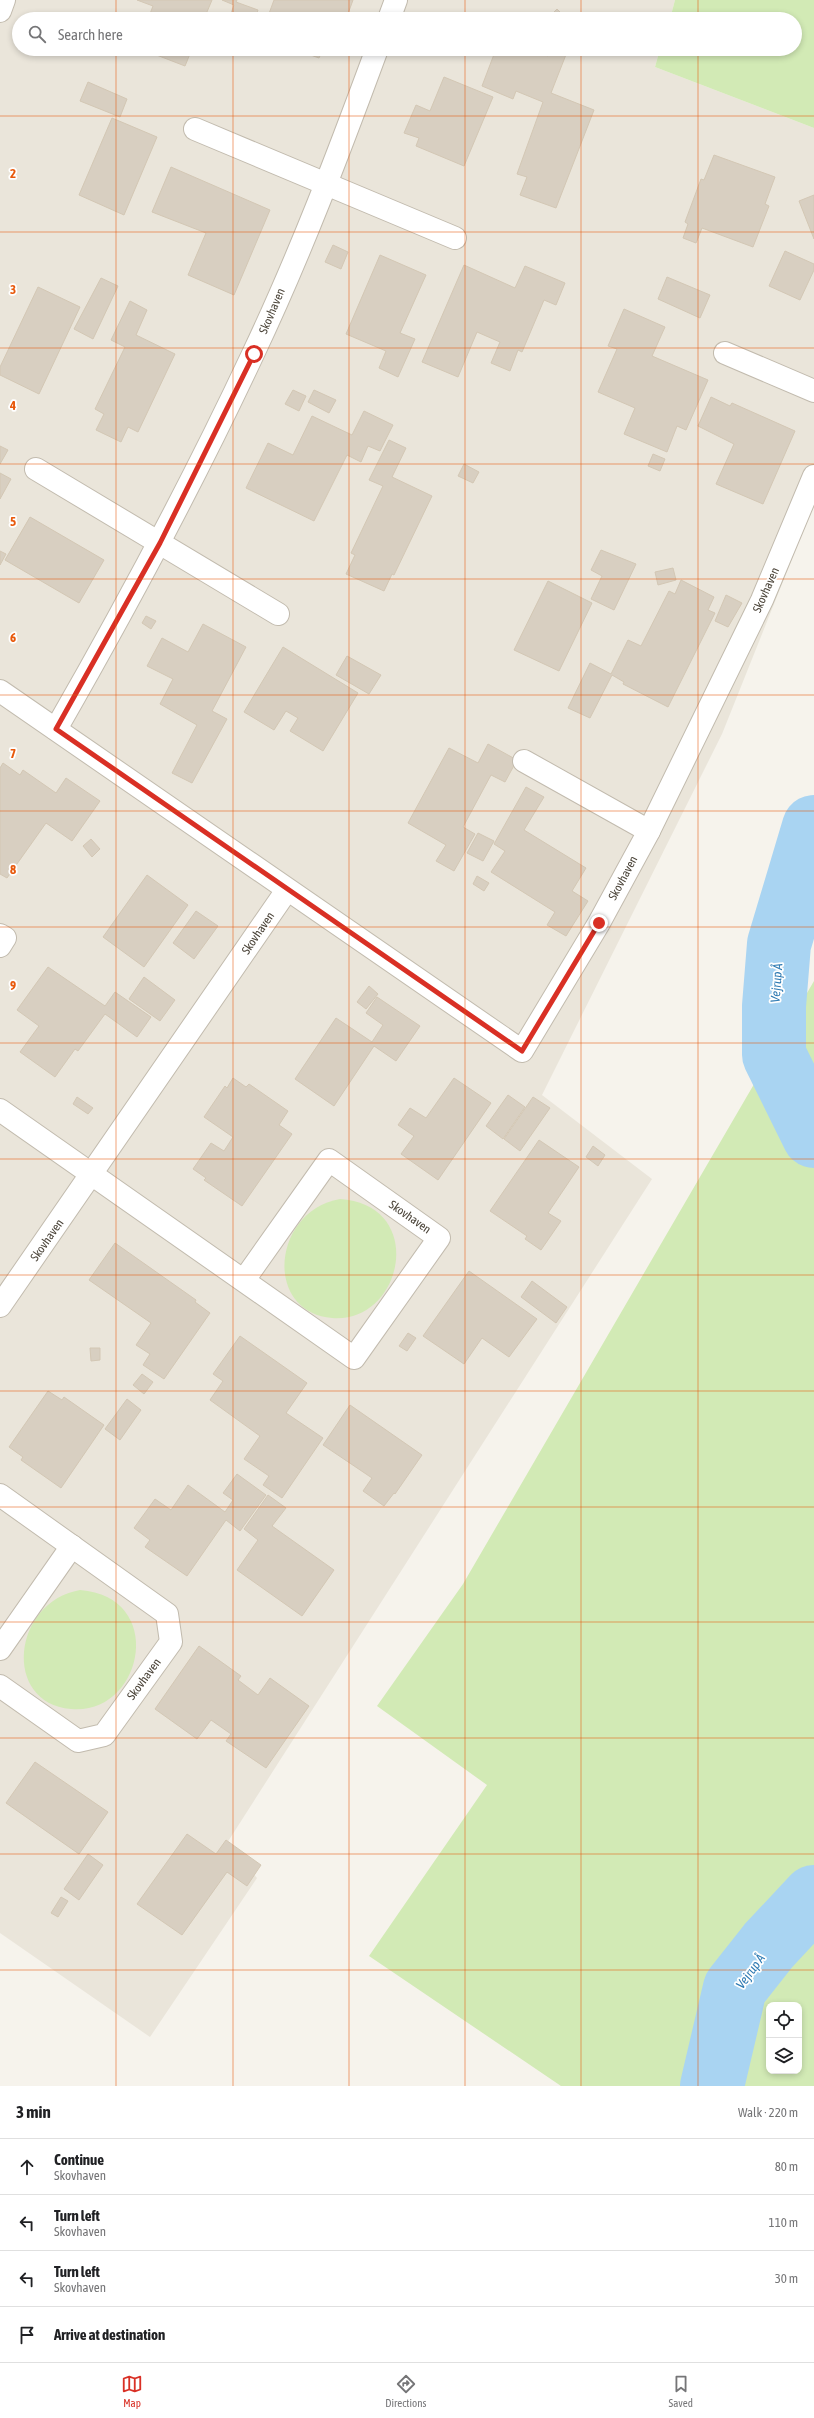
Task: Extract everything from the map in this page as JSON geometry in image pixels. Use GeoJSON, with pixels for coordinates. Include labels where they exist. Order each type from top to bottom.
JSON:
{"type":"FeatureCollection","features":[{"type":"Feature","properties":{"kind":"street"},"geometry":{"type":"LineString","coordinates":[[0,11],[4,0]]}},
{"type":"Feature","properties":{"kind":"street"},"geometry":{"type":"LineString","coordinates":[[392,12],[396,0]]}},
{"type":"Feature","properties":{"kind":"street","name":"Skovhaven"},"geometry":{"type":"LineString","coordinates":[[56,729],[160,543],[254,354],[327,184],[374,56]]}},
{"type":"Feature","properties":{"kind":"street"},"geometry":{"type":"LineString","coordinates":[[195,129],[455,238]]}},
{"type":"Feature","properties":{"kind":"street"},"geometry":{"type":"LineString","coordinates":[[725,353],[814,391]]}},
{"type":"Feature","properties":{"kind":"street"},"geometry":{"type":"LineString","coordinates":[[36,469],[278,614]]}},
{"type":"Feature","properties":{"kind":"street","name":"Skovhaven"},"geometry":{"type":"LineString","coordinates":[[0,691],[522,1051],[599,923],[649,831],[762,600],[814,476]]}},
{"type":"Feature","properties":{"kind":"street"},"geometry":{"type":"LineString","coordinates":[[524,761],[649,831]]}},
{"type":"Feature","properties":{"kind":"street","name":"Skovhaven"},"geometry":{"type":"LineString","coordinates":[[0,1306],[93,1174],[287,890]]}},
{"type":"Feature","properties":{"kind":"street"},"geometry":{"type":"LineString","coordinates":[[0,935],[5,938],[0,946]]}},
{"type":"Feature","properties":{"kind":"street","name":"Skovhaven"},"geometry":{"type":"LineString","coordinates":[[0,1110],[354,1358],[439,1238],[329,1160],[244,1280]]}},
{"type":"Feature","properties":{"kind":"street","name":"Skovhaven"},"geometry":{"type":"LineString","coordinates":[[0,1495],[167,1614],[171,1642],[104,1735],[78,1741],[0,1686]]}},
{"type":"Feature","properties":{"kind":"street"},"geometry":{"type":"LineString","coordinates":[[0,1649],[72,1546]]}},
{"type":"Feature","properties":{"kind":"shaded area"},"geometry":{"type":"Polygon","coordinates":[[[0,0],[675,0],[672,12],[12,12],[12,56],[658,56],[655,67],[814,128],[814,504],[722,734],[542,1095],[652,1179],[227,1843],[257,1878],[150,2037],[0,1933],[0,0]]]}},
{"type":"Feature","properties":{"kind":"green space"},"geometry":{"type":"Polygon","coordinates":[[[675,0],[814,0],[814,128],[655,67],[658,56],[802,56],[802,12],[672,12],[675,0]]]}},
{"type":"Feature","properties":{"kind":"green space"},"geometry":{"type":"Polygon","coordinates":[[[814,981],[814,2086],[561,2086],[369,1956],[487,1785],[377,1706],[463,1584],[814,981]]]}},
{"type":"Feature","properties":{"kind":"green space"},"geometry":{"type":"Polygon","coordinates":[[[340,1199],[368,1206],[386,1221],[395,1241],[396,1263],[389,1285],[376,1303],[356,1315],[332,1318],[310,1312],[295,1299],[286,1281],[285,1261],[289,1240],[300,1222],[317,1207],[340,1199]]]}},
{"type":"Feature","properties":{"kind":"green space"},"geometry":{"type":"Polygon","coordinates":[[[80,1590],[108,1597],[126,1613],[135,1633],[136,1655],[129,1676],[115,1694],[96,1706],[71,1709],[49,1703],[34,1690],[26,1672],[24,1652],[29,1631],[40,1613],[57,1598],[80,1590]]]}},
{"type":"Feature","properties":{"kind":"building"},"geometry":{"type":"Polygon","coordinates":[[[137,0],[212,0],[207,12],[151,12],[153,6],[137,0]]]}},
{"type":"Feature","properties":{"kind":"building"},"geometry":{"type":"Polygon","coordinates":[[[222,0],[237,0],[236,2],[258,10],[257,12],[232,12],[234,5],[222,0]]]}},
{"type":"Feature","properties":{"kind":"building"},"geometry":{"type":"Polygon","coordinates":[[[274,0],[353,0],[349,12],[270,12],[274,0]]]}},
{"type":"Feature","properties":{"kind":"building"},"geometry":{"type":"Polygon","coordinates":[[[159,56],[189,56],[185,66],[159,56]]]}},
{"type":"Feature","properties":{"kind":"building"},"geometry":{"type":"Polygon","coordinates":[[[493,56],[565,56],[551,93],[594,110],[556,208],[520,195],[527,177],[517,174],[543,102],[516,91],[513,99],[482,86],[493,56]]]}},
{"type":"Feature","properties":{"kind":"building"},"geometry":{"type":"Polygon","coordinates":[[[444,77],[493,97],[464,166],[416,146],[419,138],[404,133],[416,105],[430,111],[444,77]]]}},
{"type":"Feature","properties":{"kind":"building"},"geometry":{"type":"Polygon","coordinates":[[[88,82],[127,99],[120,117],[80,101],[88,82]]]}},
{"type":"Feature","properties":{"kind":"building"},"geometry":{"type":"Polygon","coordinates":[[[112,118],[157,137],[124,215],[79,195],[112,118]]]}},
{"type":"Feature","properties":{"kind":"building"},"geometry":{"type":"Polygon","coordinates":[[[714,155],[775,177],[765,204],[769,206],[753,247],[702,228],[696,243],[683,238],[688,224],[685,222],[701,179],[704,180],[714,155]]]}},
{"type":"Feature","properties":{"kind":"building"},"geometry":{"type":"Polygon","coordinates":[[[171,167],[270,210],[234,295],[188,275],[206,233],[152,212],[171,167]]]}},
{"type":"Feature","properties":{"kind":"building"},"geometry":{"type":"Polygon","coordinates":[[[814,195],[814,239],[799,201],[814,195]]]}},
{"type":"Feature","properties":{"kind":"building"},"geometry":{"type":"Polygon","coordinates":[[[333,245],[348,252],[341,269],[325,262],[333,245]]]}},
{"type":"Feature","properties":{"kind":"building"},"geometry":{"type":"Polygon","coordinates":[[[785,251],[814,264],[814,270],[800,300],[769,286],[785,251]]]}},
{"type":"Feature","properties":{"kind":"building"},"geometry":{"type":"Polygon","coordinates":[[[380,255],[426,275],[400,333],[415,339],[398,377],[379,368],[386,351],[346,334],[380,255]]]}},
{"type":"Feature","properties":{"kind":"building"},"geometry":{"type":"Polygon","coordinates":[[[464,265],[515,288],[525,266],[565,283],[556,305],[544,300],[522,352],[518,350],[510,371],[491,363],[500,342],[477,332],[458,377],[422,362],[464,265]]]}},
{"type":"Feature","properties":{"kind":"building"},"geometry":{"type":"Polygon","coordinates":[[[667,277],[710,295],[700,318],[658,299],[667,277]]]}},
{"type":"Feature","properties":{"kind":"building"},"geometry":{"type":"Polygon","coordinates":[[[101,278],[118,286],[93,339],[74,329],[101,278]]]}},
{"type":"Feature","properties":{"kind":"building"},"geometry":{"type":"Polygon","coordinates":[[[38,287],[80,307],[39,394],[0,375],[0,367],[38,287]]]}},
{"type":"Feature","properties":{"kind":"building"},"geometry":{"type":"Polygon","coordinates":[[[130,301],[147,310],[136,335],[175,354],[138,432],[128,427],[121,442],[96,430],[104,414],[95,409],[125,347],[111,340],[130,301]]]}},
{"type":"Feature","properties":{"kind":"building"},"geometry":{"type":"Polygon","coordinates":[[[624,309],[665,327],[652,356],[708,380],[686,430],[677,426],[667,452],[624,434],[635,408],[598,392],[617,349],[608,346],[624,309]]]}},
{"type":"Feature","properties":{"kind":"building"},"geometry":{"type":"Polygon","coordinates":[[[293,390],[306,396],[299,411],[285,404],[293,390]]]}},
{"type":"Feature","properties":{"kind":"building"},"geometry":{"type":"Polygon","coordinates":[[[314,390],[336,400],[329,413],[308,402],[314,390]]]}},
{"type":"Feature","properties":{"kind":"building"},"geometry":{"type":"Polygon","coordinates":[[[711,397],[730,406],[732,403],[795,431],[763,504],[716,484],[734,444],[698,426],[711,397]]]}},
{"type":"Feature","properties":{"kind":"building"},"geometry":{"type":"Polygon","coordinates":[[[364,411],[393,425],[380,451],[368,446],[361,462],[347,455],[314,521],[246,488],[268,443],[293,455],[312,416],[352,435],[364,411]]]}},
{"type":"Feature","properties":{"kind":"building"},"geometry":{"type":"Polygon","coordinates":[[[389,440],[406,448],[392,477],[432,496],[394,575],[392,574],[384,591],[346,574],[355,555],[351,553],[383,486],[369,480],[389,440]]]}},
{"type":"Feature","properties":{"kind":"building"},"geometry":{"type":"Polygon","coordinates":[[[0,446],[8,450],[0,464],[0,446]]]}},
{"type":"Feature","properties":{"kind":"building"},"geometry":{"type":"Polygon","coordinates":[[[653,454],[665,459],[660,471],[648,466],[653,454]]]}},
{"type":"Feature","properties":{"kind":"building"},"geometry":{"type":"Polygon","coordinates":[[[464,464],[479,472],[473,483],[458,476],[464,464]]]}},
{"type":"Feature","properties":{"kind":"building"},"geometry":{"type":"Polygon","coordinates":[[[0,473],[11,479],[0,499],[0,473]]]}},
{"type":"Feature","properties":{"kind":"building"},"geometry":{"type":"Polygon","coordinates":[[[30,517],[104,560],[79,603],[5,560],[30,517]]]}},
{"type":"Feature","properties":{"kind":"building"},"geometry":{"type":"Polygon","coordinates":[[[601,550],[636,564],[614,610],[591,599],[602,576],[591,570],[601,550]]]}},
{"type":"Feature","properties":{"kind":"building"},"geometry":{"type":"Polygon","coordinates":[[[0,551],[6,554],[0,565],[0,551]]]}},
{"type":"Feature","properties":{"kind":"building"},"geometry":{"type":"Polygon","coordinates":[[[673,568],[676,580],[658,585],[655,572],[673,568]]]}},
{"type":"Feature","properties":{"kind":"building"},"geometry":{"type":"Polygon","coordinates":[[[681,580],[714,597],[708,610],[715,613],[668,707],[623,684],[624,682],[612,675],[590,718],[568,708],[590,663],[611,674],[628,640],[641,646],[669,591],[675,594],[681,580]]]}},
{"type":"Feature","properties":{"kind":"building"},"geometry":{"type":"Polygon","coordinates":[[[548,581],[592,603],[559,671],[514,650],[548,581]]]}},
{"type":"Feature","properties":{"kind":"building"},"geometry":{"type":"Polygon","coordinates":[[[726,595],[742,603],[728,627],[715,621],[726,595]]]}},
{"type":"Feature","properties":{"kind":"building"},"geometry":{"type":"Polygon","coordinates":[[[146,616],[156,621],[151,629],[142,623],[146,616]]]}},
{"type":"Feature","properties":{"kind":"building"},"geometry":{"type":"Polygon","coordinates":[[[203,624],[246,647],[212,711],[227,719],[192,783],[172,773],[197,725],[160,704],[173,679],[147,666],[162,638],[188,652],[203,624]]]}},
{"type":"Feature","properties":{"kind":"building"},"geometry":{"type":"Polygon","coordinates":[[[283,647],[358,693],[323,751],[290,731],[298,718],[286,711],[274,730],[244,712],[283,647]]]}},
{"type":"Feature","properties":{"kind":"building"},"geometry":{"type":"Polygon","coordinates":[[[347,656],[381,675],[369,694],[336,675],[347,656]]]}},
{"type":"Feature","properties":{"kind":"building"},"geometry":{"type":"Polygon","coordinates":[[[488,744],[517,760],[505,782],[491,775],[463,827],[475,834],[454,871],[436,861],[446,845],[408,823],[449,748],[478,763],[488,744]]]}},
{"type":"Feature","properties":{"kind":"building"},"geometry":{"type":"Polygon","coordinates":[[[3,763],[20,775],[23,770],[56,793],[66,778],[100,801],[72,841],[46,823],[7,878],[0,874],[0,768],[3,763]]]}},
{"type":"Feature","properties":{"kind":"building"},"geometry":{"type":"Polygon","coordinates":[[[526,787],[544,797],[524,830],[586,868],[572,891],[588,901],[566,936],[547,925],[555,912],[491,872],[505,851],[494,844],[526,787]]]}},
{"type":"Feature","properties":{"kind":"building"},"geometry":{"type":"Polygon","coordinates":[[[478,833],[494,841],[483,861],[467,853],[478,833]]]}},
{"type":"Feature","properties":{"kind":"building"},"geometry":{"type":"Polygon","coordinates":[[[91,839],[100,849],[92,857],[83,846],[91,839]]]}},
{"type":"Feature","properties":{"kind":"building"},"geometry":{"type":"Polygon","coordinates":[[[147,875],[188,905],[144,967],[103,937],[147,875]]]}},
{"type":"Feature","properties":{"kind":"building"},"geometry":{"type":"Polygon","coordinates":[[[477,876],[489,883],[484,891],[473,884],[477,876]]]}},
{"type":"Feature","properties":{"kind":"building"},"geometry":{"type":"Polygon","coordinates":[[[196,911],[218,926],[194,959],[173,943],[196,911]]]}},
{"type":"Feature","properties":{"kind":"building"},"geometry":{"type":"Polygon","coordinates":[[[48,967],[105,1006],[115,992],[151,1017],[137,1037],[105,1014],[78,1051],[75,1049],[55,1077],[20,1052],[39,1026],[17,1010],[48,967]]]}},
{"type":"Feature","properties":{"kind":"building"},"geometry":{"type":"Polygon","coordinates":[[[144,977],[175,1000],[160,1021],[129,999],[144,977]]]}},
{"type":"Feature","properties":{"kind":"building"},"geometry":{"type":"Polygon","coordinates":[[[369,986],[378,994],[366,1009],[357,1002],[369,986]]]}},
{"type":"Feature","properties":{"kind":"building"},"geometry":{"type":"Polygon","coordinates":[[[377,997],[420,1026],[396,1061],[374,1046],[334,1106],[295,1079],[336,1018],[372,1042],[383,1025],[366,1013],[377,997]]]}},
{"type":"Feature","properties":{"kind":"building"},"geometry":{"type":"Polygon","coordinates":[[[233,1078],[246,1087],[249,1084],[288,1111],[279,1125],[292,1134],[242,1206],[204,1180],[206,1178],[193,1169],[211,1143],[224,1151],[233,1137],[204,1117],[225,1086],[227,1088],[233,1078]]]}},
{"type":"Feature","properties":{"kind":"building"},"geometry":{"type":"Polygon","coordinates":[[[454,1078],[491,1103],[438,1180],[401,1154],[414,1136],[398,1125],[410,1108],[426,1118],[454,1078]]]}},
{"type":"Feature","properties":{"kind":"building"},"geometry":{"type":"Polygon","coordinates":[[[508,1095],[525,1107],[503,1139],[486,1126],[508,1095]]]}},
{"type":"Feature","properties":{"kind":"building"},"geometry":{"type":"Polygon","coordinates":[[[77,1097],[93,1108],[88,1114],[73,1104],[77,1097]]]}},
{"type":"Feature","properties":{"kind":"building"},"geometry":{"type":"Polygon","coordinates":[[[533,1097],[550,1108],[520,1151],[504,1139],[533,1097]]]}},
{"type":"Feature","properties":{"kind":"building"},"geometry":{"type":"Polygon","coordinates":[[[539,1140],[579,1167],[548,1213],[561,1221],[541,1250],[525,1239],[527,1236],[490,1211],[539,1140]]]}},
{"type":"Feature","properties":{"kind":"building"},"geometry":{"type":"Polygon","coordinates":[[[593,1146],[605,1155],[598,1166],[586,1157],[593,1146]]]}},
{"type":"Feature","properties":{"kind":"building"},"geometry":{"type":"Polygon","coordinates":[[[115,1243],[196,1300],[195,1302],[210,1313],[164,1379],[143,1365],[150,1354],[136,1345],[151,1323],[89,1280],[115,1243]]]}},
{"type":"Feature","properties":{"kind":"building"},"geometry":{"type":"Polygon","coordinates":[[[469,1271],[537,1319],[509,1357],[482,1338],[464,1364],[423,1336],[469,1271]]]}},
{"type":"Feature","properties":{"kind":"building"},"geometry":{"type":"Polygon","coordinates":[[[532,1281],[567,1307],[556,1323],[521,1297],[532,1281]]]}},
{"type":"Feature","properties":{"kind":"building"},"geometry":{"type":"Polygon","coordinates":[[[408,1333],[416,1338],[407,1351],[399,1346],[408,1333]]]}},
{"type":"Feature","properties":{"kind":"building"},"geometry":{"type":"Polygon","coordinates":[[[240,1336],[307,1383],[286,1413],[323,1438],[282,1498],[263,1485],[269,1476],[244,1459],[260,1436],[210,1400],[223,1381],[213,1374],[240,1336]]]}},
{"type":"Feature","properties":{"kind":"building"},"geometry":{"type":"Polygon","coordinates":[[[90,1348],[100,1348],[100,1360],[91,1361],[90,1348]]]}},
{"type":"Feature","properties":{"kind":"building"},"geometry":{"type":"Polygon","coordinates":[[[142,1374],[153,1382],[144,1394],[133,1385],[142,1374]]]}},
{"type":"Feature","properties":{"kind":"building"},"geometry":{"type":"Polygon","coordinates":[[[48,1391],[62,1400],[64,1397],[104,1425],[61,1488],[21,1460],[23,1457],[9,1447],[48,1391]]]}},
{"type":"Feature","properties":{"kind":"building"},"geometry":{"type":"Polygon","coordinates":[[[127,1399],[141,1410],[120,1440],[105,1429],[127,1399]]]}},
{"type":"Feature","properties":{"kind":"building"},"geometry":{"type":"Polygon","coordinates":[[[350,1405],[422,1455],[395,1494],[394,1493],[384,1506],[363,1491],[372,1478],[323,1445],[350,1405]]]}},
{"type":"Feature","properties":{"kind":"building"},"geometry":{"type":"Polygon","coordinates":[[[237,1474],[266,1495],[240,1531],[226,1520],[187,1576],[145,1547],[150,1540],[134,1528],[155,1499],[171,1510],[188,1485],[225,1512],[233,1500],[223,1493],[237,1474]]]}},
{"type":"Feature","properties":{"kind":"building"},"geometry":{"type":"Polygon","coordinates":[[[268,1495],[286,1508],[272,1526],[334,1570],[302,1616],[237,1570],[258,1540],[244,1529],[268,1495]]]}},
{"type":"Feature","properties":{"kind":"building"},"geometry":{"type":"Polygon","coordinates":[[[199,1646],[241,1676],[238,1680],[258,1695],[270,1678],[309,1706],[266,1768],[226,1741],[231,1734],[211,1720],[197,1739],[155,1709],[199,1646]]]}},
{"type":"Feature","properties":{"kind":"building"},"geometry":{"type":"Polygon","coordinates":[[[35,1762],[108,1812],[79,1854],[6,1803],[35,1762]]]}},
{"type":"Feature","properties":{"kind":"building"},"geometry":{"type":"Polygon","coordinates":[[[187,1834],[216,1854],[226,1840],[261,1865],[247,1886],[227,1872],[182,1935],[137,1904],[187,1834]]]}},
{"type":"Feature","properties":{"kind":"building"},"geometry":{"type":"Polygon","coordinates":[[[88,1854],[103,1865],[79,1900],[64,1889],[88,1854]]]}},
{"type":"Feature","properties":{"kind":"building"},"geometry":{"type":"Polygon","coordinates":[[[61,1897],[68,1901],[58,1917],[51,1913],[61,1897]]]}},
{"type":"Feature","properties":{"kind":"waterway","name":"Vejrup Å"},"geometry":{"type":"LineString","coordinates":[[814,827],[779,944],[774,1006],[774,1055],[814,1136]]}},
{"type":"Feature","properties":{"kind":"waterway","name":"Vejrup Å"},"geometry":{"type":"LineString","coordinates":[[712,2086],[735,1988],[769,1945],[814,1897]]}},
{"type":"Feature","properties":{"kind":"route"},"geometry":{"type":"LineString","coordinates":[[254,354],[160,543],[116,625],[56,729],[522,1051],[599,923]]}}]}
